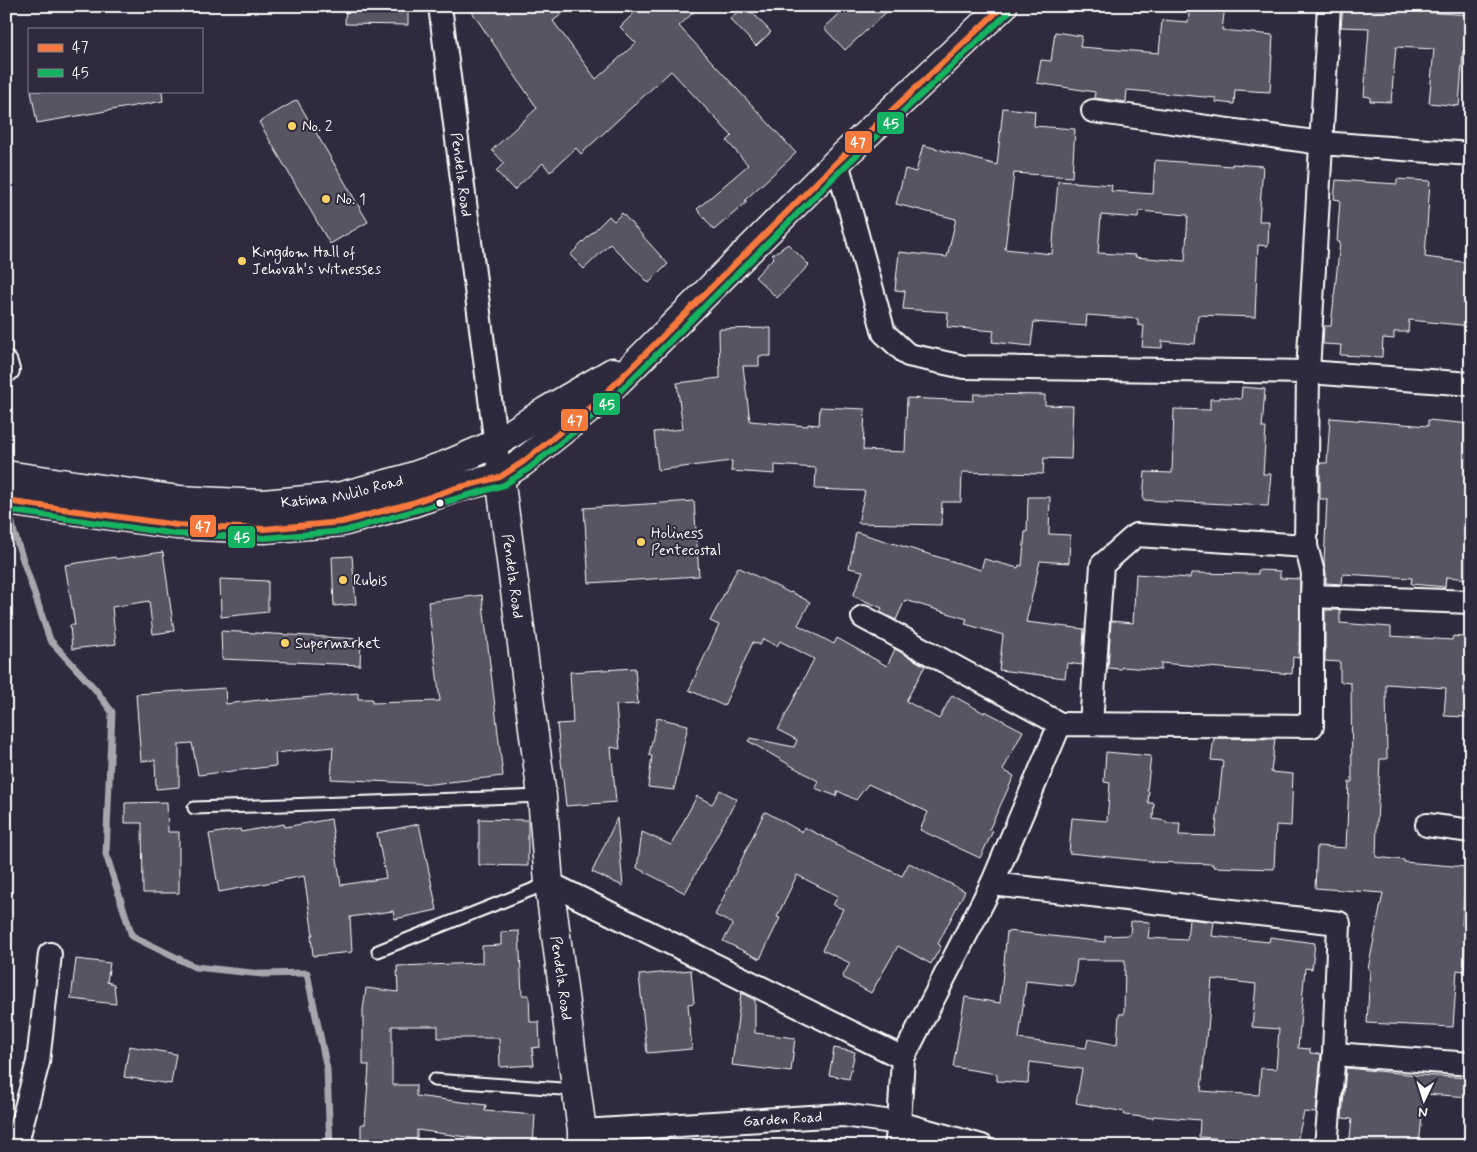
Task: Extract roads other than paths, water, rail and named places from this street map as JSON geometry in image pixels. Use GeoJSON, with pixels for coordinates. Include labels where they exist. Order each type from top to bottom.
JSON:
{"type":"FeatureCollection","features":[{"type":"Feature","properties":{"kind":"main road","name":"Katima Mulilo Road"},"geometry":{"type":"LineString","coordinates":[[6,501],[177,525],[264,529],[342,522],[500,477],[523,462],[594,405],[837,162],[1003,6]]}},
{"type":"Feature","properties":{"kind":"main road","name":"Katima Mulilo Road"},"geometry":{"type":"LineString","coordinates":[[6,476],[179,500],[263,504],[338,497],[405,479],[446,465],[495,444],[546,410],[647,352]]}},
{"type":"Feature","properties":{"kind":"main road","name":"Pendela Road"},"geometry":{"type":"LineString","coordinates":[[500,477],[542,796],[549,883],[582,1138]]}},
{"type":"Feature","properties":{"kind":"street","name":"Pendela Road"},"geometry":{"type":"LineString","coordinates":[[440,6],[500,477]]}},
{"type":"Feature","properties":{"kind":"street"},"geometry":{"type":"LineString","coordinates":[[864,618],[1060,724],[1312,726],[1313,573],[1306,546],[1308,372],[1329,6]]}},
{"type":"Feature","properties":{"kind":"street"},"geometry":{"type":"LineString","coordinates":[[1093,111],[1321,143],[1471,154]]}},
{"type":"Feature","properties":{"kind":"street"},"geometry":{"type":"LineString","coordinates":[[837,162],[884,332],[908,355],[964,368],[1308,372],[1471,384]]}},
{"type":"Feature","properties":{"kind":"street"},"geometry":{"type":"LineString","coordinates":[[1091,724],[1102,565],[1136,535],[1306,546]]}},
{"type":"Feature","properties":{"kind":"street"},"geometry":{"type":"LineString","coordinates":[[1312,596],[1471,602]]}},
{"type":"Feature","properties":{"kind":"street"},"geometry":{"type":"LineString","coordinates":[[896,1146],[903,1058],[992,884],[1060,724]]}},
{"type":"Feature","properties":{"kind":"street"},"geometry":{"type":"LineString","coordinates":[[1427,825],[1471,831]]}},
{"type":"Feature","properties":{"kind":"street"},"geometry":{"type":"LineString","coordinates":[[549,883],[903,1058]]}},
{"type":"Feature","properties":{"kind":"street"},"geometry":{"type":"LineString","coordinates":[[992,884],[1339,923],[1334,1054],[1326,1146]]}},
{"type":"Feature","properties":{"kind":"street"},"geometry":{"type":"LineString","coordinates":[[16,1146],[38,1062],[50,954]]}},
{"type":"Feature","properties":{"kind":"street"},"geometry":{"type":"LineString","coordinates":[[1334,1054],[1471,1064]]}},
{"type":"Feature","properties":{"kind":"street","name":"Garden Road"},"geometry":{"type":"LineString","coordinates":[[582,1138],[844,1115],[899,1123],[982,1146]]}},
{"type":"Feature","properties":{"kind":"lane"},"geometry":{"type":"LineString","coordinates":[[194,808],[542,796]]}},
{"type":"Feature","properties":{"kind":"lane"},"geometry":{"type":"LineString","coordinates":[[378,951],[549,883]]}},
{"type":"Feature","properties":{"kind":"lane"},"geometry":{"type":"LineString","coordinates":[[434,1080],[576,1090]]}},
{"type":"Feature","properties":{"kind":"waterway"},"geometry":{"type":"LineString","coordinates":[[12,523],[50,640],[95,689],[112,712],[106,854],[132,936],[195,967],[262,974],[307,973],[327,1069],[330,1146]]}},
{"type":"Feature","properties":{"kind":"place","name":"No. 2"},"geometry":{"type":"Point","coordinates":[292,126]}},
{"type":"Feature","properties":{"kind":"place","name":"No. 1"},"geometry":{"type":"Point","coordinates":[326,199]}},
{"type":"Feature","properties":{"kind":"place","name":"Kingdom Hall of Jehovah's Witnesses"},"geometry":{"type":"Point","coordinates":[242,261]}},
{"type":"Feature","properties":{"kind":"place","name":"Holiness Pentecostal"},"geometry":{"type":"Point","coordinates":[641,542]}},
{"type":"Feature","properties":{"kind":"place","name":"Rubis"},"geometry":{"type":"Point","coordinates":[343,580]}},
{"type":"Feature","properties":{"kind":"place","name":"Supermarket"},"geometry":{"type":"Point","coordinates":[285,643]}}]}
